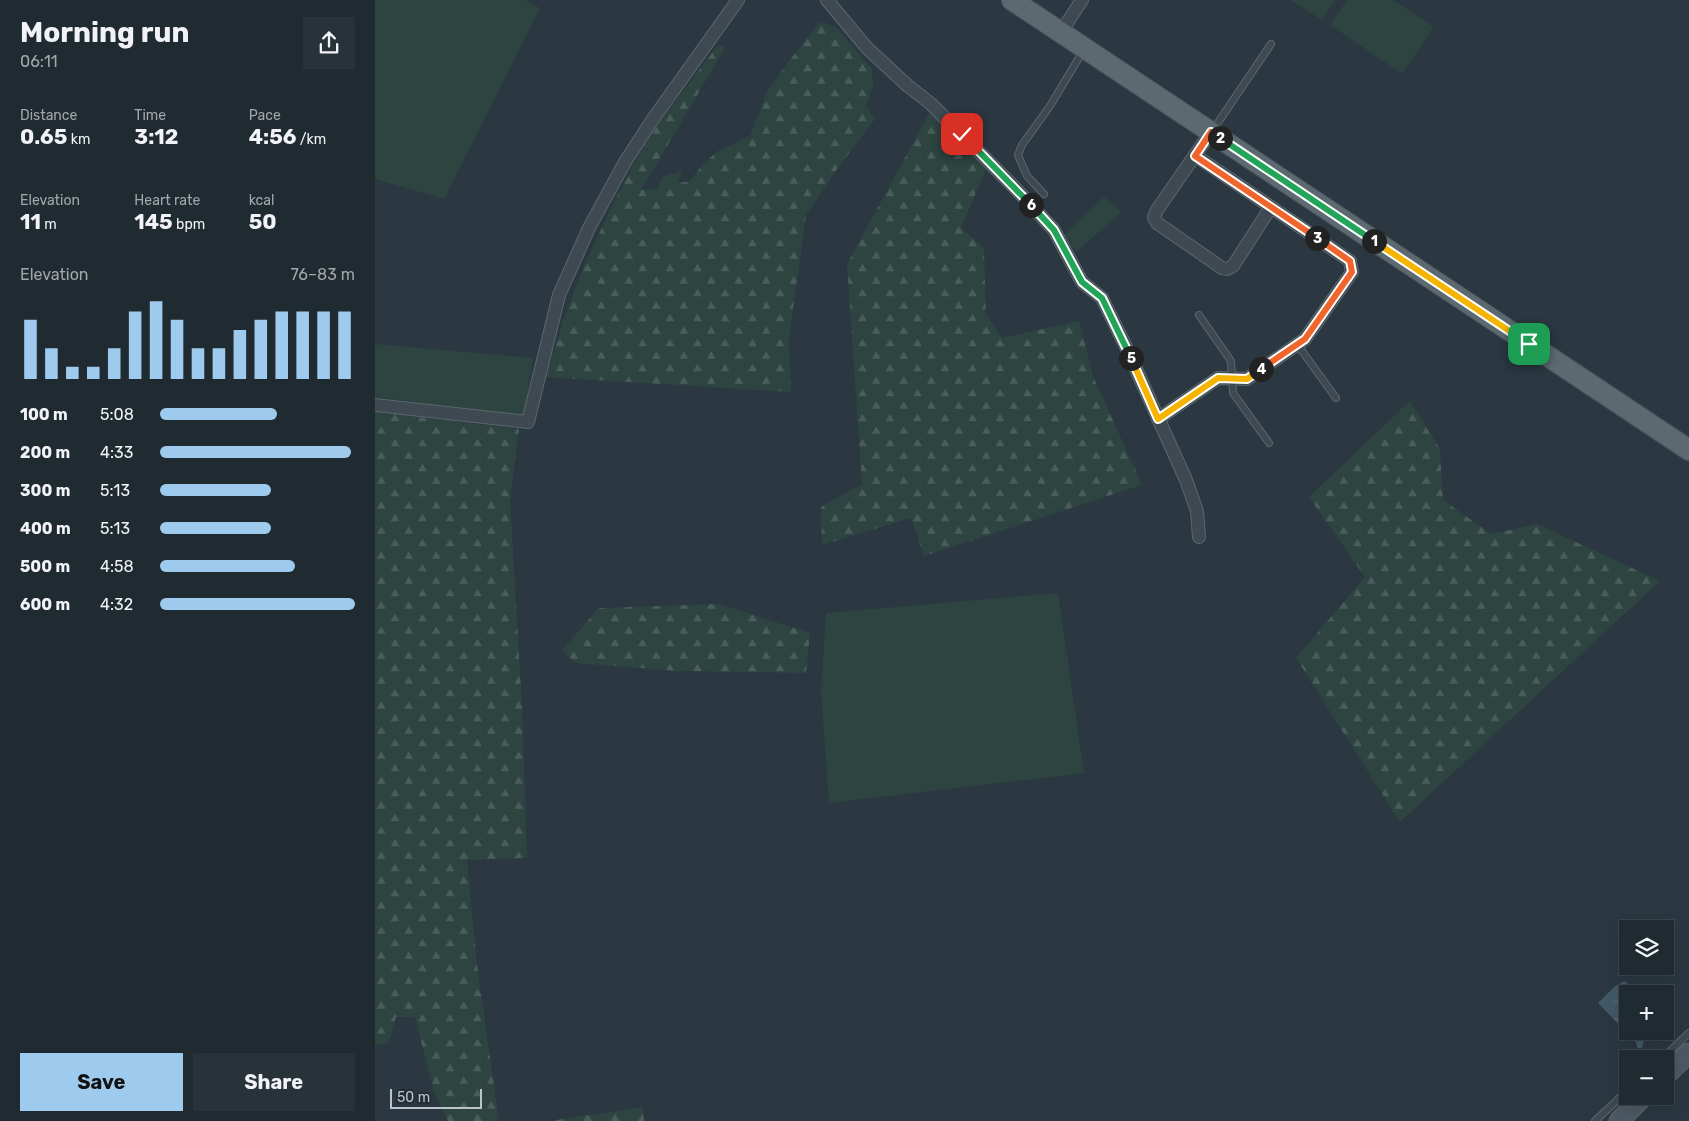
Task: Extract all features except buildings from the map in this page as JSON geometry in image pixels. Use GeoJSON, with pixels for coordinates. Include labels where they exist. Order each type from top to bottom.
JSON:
{"type":"FeatureCollection","features":[{"type":"Feature","properties":{"kind":"main road"},"geometry":{"type":"LineString","coordinates":[[1012,0],[1689,450]]}},
{"type":"Feature","properties":{"kind":"street"},"geometry":{"type":"LineString","coordinates":[[375,405],[528,422],[559,295],[589,228],[639,140],[738,0]]}},
{"type":"Feature","properties":{"kind":"street"},"geometry":{"type":"LineString","coordinates":[[827,0],[867,48],[930,103],[1054,230],[1082,282],[1102,298],[1186,480],[1197,511],[1199,537]]}},
{"type":"Feature","properties":{"kind":"street"},"geometry":{"type":"LineString","coordinates":[[1061,32],[1082,0]]}},
{"type":"Feature","properties":{"kind":"street"},"geometry":{"type":"LineString","coordinates":[[1211,132],[1157,210],[1154,217],[1157,223],[1222,268],[1227,269],[1233,266],[1271,206]]}},
{"type":"Feature","properties":{"kind":"street"},"geometry":{"type":"LineString","coordinates":[[1158,419],[1218,378],[1247,379],[1305,339],[1352,272],[1350,261],[1195,156]]}},
{"type":"Feature","properties":{"kind":"street"},"geometry":{"type":"LineString","coordinates":[[1674,1067],[1689,1053]]}},
{"type":"Feature","properties":{"kind":"street"},"geometry":{"type":"LineString","coordinates":[[1625,1119],[1637,1105]]}},
{"type":"Feature","properties":{"kind":"lane"},"geometry":{"type":"LineString","coordinates":[[1211,132],[1271,44]]}},
{"type":"Feature","properties":{"kind":"lane"},"geometry":{"type":"LineString","coordinates":[[1044,194],[1027,176],[1018,156],[1022,145],[1051,106],[1085,48]]}},
{"type":"Feature","properties":{"kind":"lane"},"geometry":{"type":"LineString","coordinates":[[1199,315],[1231,361],[1233,393],[1269,444]]}},
{"type":"Feature","properties":{"kind":"lane"},"geometry":{"type":"LineString","coordinates":[[1297,344],[1336,398]]}},
{"type":"Feature","properties":{"kind":"lane"},"geometry":{"type":"LineString","coordinates":[[1671,1050],[1689,1033]]}},
{"type":"Feature","properties":{"kind":"lane"},"geometry":{"type":"LineString","coordinates":[[1595,1121],[1619,1098]]}},
{"type":"Feature","properties":{"kind":"green space"},"geometry":{"type":"Polygon","coordinates":[[[375,0],[525,0],[540,8],[444,199],[375,179],[375,0]]]}},
{"type":"Feature","properties":{"kind":"green space"},"geometry":{"type":"Polygon","coordinates":[[[1291,0],[1335,0],[1322,20],[1291,0]]]}},
{"type":"Feature","properties":{"kind":"green space"},"geometry":{"type":"Polygon","coordinates":[[[1347,0],[1393,0],[1434,27],[1402,74],[1330,25],[1347,0]]]}},
{"type":"Feature","properties":{"kind":"green space"},"geometry":{"type":"Polygon","coordinates":[[[820,22],[836,27],[872,69],[873,86],[866,106],[875,119],[837,169],[806,215],[789,338],[791,392],[546,377],[565,315],[584,266],[633,165],[659,123],[718,45],[725,48],[641,190],[658,189],[662,177],[682,171],[678,183],[690,181],[702,165],[718,151],[750,136],[768,90],[820,22]]]}},
{"type":"Feature","properties":{"kind":"green space"},"geometry":{"type":"Polygon","coordinates":[[[930,112],[986,169],[961,228],[984,248],[986,314],[1002,338],[1079,321],[1093,376],[1142,485],[924,556],[911,518],[822,545],[821,507],[862,484],[847,264],[930,112]]]}},
{"type":"Feature","properties":{"kind":"green space"},"geometry":{"type":"Polygon","coordinates":[[[1104,197],[1122,212],[1076,252],[1063,236],[1104,197]]]}},
{"type":"Feature","properties":{"kind":"green space"},"geometry":{"type":"Polygon","coordinates":[[[375,344],[533,358],[524,416],[375,397],[375,344]]]}},
{"type":"Feature","properties":{"kind":"green space"},"geometry":{"type":"Polygon","coordinates":[[[1410,401],[1440,449],[1443,500],[1491,534],[1537,524],[1660,581],[1400,822],[1296,658],[1365,577],[1309,497],[1410,401]]]}},
{"type":"Feature","properties":{"kind":"green space"},"geometry":{"type":"Polygon","coordinates":[[[375,412],[519,429],[510,500],[522,708],[527,858],[467,860],[477,965],[499,1121],[448,1121],[433,1089],[415,1017],[396,1017],[389,1043],[375,1045],[375,412]]]}},
{"type":"Feature","properties":{"kind":"green space"},"geometry":{"type":"Polygon","coordinates":[[[1058,593],[1084,773],[829,803],[821,691],[826,613],[1058,593]]]}},
{"type":"Feature","properties":{"kind":"green space"},"geometry":{"type":"Polygon","coordinates":[[[719,604],[810,633],[806,673],[679,671],[575,663],[562,650],[599,608],[719,604]]]}},
{"type":"Feature","properties":{"kind":"green space"},"geometry":{"type":"Polygon","coordinates":[[[643,1107],[644,1121],[550,1121],[643,1107]]]}},
{"type":"Feature","properties":{"kind":"water"},"geometry":{"type":"Polygon","coordinates":[[[1625,981],[1629,985],[1619,985],[1619,1025],[1599,1004],[1614,987],[1625,981]]]}},
{"type":"Feature","properties":{"kind":"water"},"geometry":{"type":"Polygon","coordinates":[[[1644,1040],[1642,1048],[1638,1048],[1635,1041],[1644,1040]]]}},
{"type":"Feature","properties":{"kind":"route"},"geometry":{"type":"LineString","coordinates":[[962,134],[1054,230],[1082,282],[1102,298],[1158,419],[1218,378],[1247,379],[1305,339],[1352,272],[1350,261],[1195,156],[1211,132],[1529,344]]}}]}
